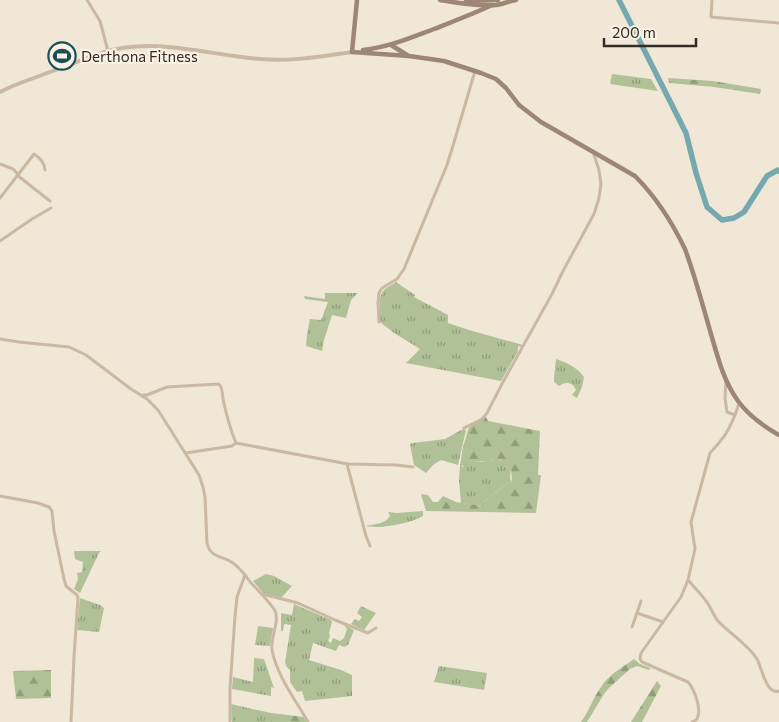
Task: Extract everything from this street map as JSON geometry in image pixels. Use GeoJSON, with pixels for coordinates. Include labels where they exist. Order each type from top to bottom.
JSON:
{"type":"FeatureCollection","features":[{"type":"Feature","properties":{"kind":"main road"},"geometry":{"type":"LineString","coordinates":[[352,52],[357,0]]}},
{"type":"Feature","properties":{"kind":"main road"},"geometry":{"type":"LineString","coordinates":[[440,0],[492,5],[516,0]]}},
{"type":"Feature","properties":{"kind":"main road"},"geometry":{"type":"LineString","coordinates":[[450,0],[497,0]]}},
{"type":"Feature","properties":{"kind":"main road"},"geometry":{"type":"LineString","coordinates":[[469,15],[482,4],[497,0]]}},
{"type":"Feature","properties":{"kind":"main road"},"geometry":{"type":"LineString","coordinates":[[469,4],[472,8],[469,15]]}},
{"type":"Feature","properties":{"kind":"main road"},"geometry":{"type":"LineString","coordinates":[[352,52],[390,45],[405,40],[492,5]]}},
{"type":"Feature","properties":{"kind":"main road"},"geometry":{"type":"LineString","coordinates":[[405,40],[404,49],[405,53],[409,56]]}},
{"type":"Feature","properties":{"kind":"main road"},"geometry":{"type":"LineString","coordinates":[[390,45],[388,52],[393,55]]}},
{"type":"Feature","properties":{"kind":"main road"},"geometry":{"type":"LineString","coordinates":[[390,45],[409,56]]}},
{"type":"Feature","properties":{"kind":"main road"},"geometry":{"type":"LineString","coordinates":[[352,52],[409,56],[444,61],[476,71],[496,80],[506,88],[519,105],[541,122],[635,176],[659,203],[678,234],[689,259],[726,380],[739,402],[751,416],[779,435]]}},
{"type":"Feature","properties":{"kind":"street"},"geometry":{"type":"LineString","coordinates":[[87,0],[100,21],[108,51]]}},
{"type":"Feature","properties":{"kind":"street"},"geometry":{"type":"LineString","coordinates":[[712,0],[711,17],[779,23]]}},
{"type":"Feature","properties":{"kind":"street"},"geometry":{"type":"LineString","coordinates":[[0,92],[108,51],[131,46],[176,47],[276,60],[352,52]]}},
{"type":"Feature","properties":{"kind":"street"},"geometry":{"type":"LineString","coordinates":[[379,322],[379,293],[382,288],[397,279],[404,269],[456,139],[476,71]]}},
{"type":"Feature","properties":{"kind":"street"},"geometry":{"type":"LineString","coordinates":[[464,428],[482,419],[487,413],[594,214],[600,198],[601,184],[593,152]]}},
{"type":"Feature","properties":{"kind":"street"},"geometry":{"type":"LineString","coordinates":[[0,198],[34,154],[45,165],[45,170]]}},
{"type":"Feature","properties":{"kind":"street"},"geometry":{"type":"LineString","coordinates":[[0,164],[13,170],[50,201]]}},
{"type":"Feature","properties":{"kind":"street"},"geometry":{"type":"LineString","coordinates":[[0,241],[51,208]]}},
{"type":"Feature","properties":{"kind":"street"},"geometry":{"type":"LineString","coordinates":[[0,339],[69,347],[78,350],[131,390],[142,396],[158,410],[199,475],[204,488],[209,549],[212,554],[232,562],[276,612],[272,647],[276,665],[282,679],[308,722]]}},
{"type":"Feature","properties":{"kind":"street"},"geometry":{"type":"LineString","coordinates":[[726,380],[725,398],[727,412],[735,415]]}},
{"type":"Feature","properties":{"kind":"street"},"geometry":{"type":"LineString","coordinates":[[142,396],[167,387],[219,384],[222,388],[223,399],[236,442]]}},
{"type":"Feature","properties":{"kind":"street"},"geometry":{"type":"LineString","coordinates":[[692,722],[698,716],[693,688],[688,682],[642,662],[640,659],[641,653],[664,622],[688,580],[695,549],[691,522],[710,453],[722,439],[735,415],[739,402]]}},
{"type":"Feature","properties":{"kind":"street"},"geometry":{"type":"LineString","coordinates":[[186,453],[232,446],[236,442]]}},
{"type":"Feature","properties":{"kind":"street"},"geometry":{"type":"LineString","coordinates":[[236,442],[347,464],[413,467]]}},
{"type":"Feature","properties":{"kind":"street"},"geometry":{"type":"LineString","coordinates":[[347,464],[370,546]]}},
{"type":"Feature","properties":{"kind":"street"},"geometry":{"type":"LineString","coordinates":[[0,496],[38,502],[50,507],[52,511],[54,531],[66,586],[78,598],[71,722]]}},
{"type":"Feature","properties":{"kind":"street"},"geometry":{"type":"LineString","coordinates":[[230,722],[230,688],[235,616],[237,597],[245,575]]}},
{"type":"Feature","properties":{"kind":"street"},"geometry":{"type":"LineString","coordinates":[[688,580],[707,602],[717,620],[757,659],[772,691],[779,691]]}},
{"type":"Feature","properties":{"kind":"street"},"geometry":{"type":"LineString","coordinates":[[262,594],[298,603],[335,620],[368,632],[376,628]]}},
{"type":"Feature","properties":{"kind":"street"},"geometry":{"type":"LineString","coordinates":[[632,627],[641,601]]}},
{"type":"Feature","properties":{"kind":"street"},"geometry":{"type":"LineString","coordinates":[[637,613],[664,622]]}},
{"type":"Feature","properties":{"kind":"green space"},"geometry":{"type":"Polygon","coordinates":[[[612,74],[651,79],[658,91],[610,84],[612,74]]]}},
{"type":"Feature","properties":{"kind":"green space"},"geometry":{"type":"Polygon","coordinates":[[[668,78],[713,81],[761,89],[760,94],[669,83],[668,78]]]}},
{"type":"Feature","properties":{"kind":"green space"},"geometry":{"type":"Polygon","coordinates":[[[396,282],[415,295],[414,297],[448,315],[448,323],[523,345],[522,347],[518,346],[518,351],[501,381],[406,363],[420,349],[380,322],[382,292],[396,282]]]}},
{"type":"Feature","properties":{"kind":"green space"},"geometry":{"type":"Polygon","coordinates":[[[325,293],[358,293],[351,300],[346,318],[332,315],[322,351],[306,346],[307,334],[310,319],[321,320],[328,302],[305,299],[304,296],[325,299],[325,293]]]}},
{"type":"Feature","properties":{"kind":"green space"},"geometry":{"type":"Polygon","coordinates":[[[556,359],[575,368],[584,377],[577,398],[572,395],[576,390],[573,385],[566,383],[559,386],[554,382],[556,359]]]}},
{"type":"Feature","properties":{"kind":"green space"},"geometry":{"type":"Polygon","coordinates":[[[486,417],[488,421],[540,431],[538,475],[541,475],[536,513],[426,511],[421,494],[428,495],[433,502],[438,502],[443,496],[456,502],[483,506],[483,502],[512,482],[511,469],[499,459],[492,459],[491,462],[474,462],[466,467],[460,465],[469,427],[486,417]]]}},
{"type":"Feature","properties":{"kind":"green space"},"geometry":{"type":"Polygon","coordinates":[[[463,429],[466,430],[458,465],[441,460],[426,473],[414,465],[410,444],[445,439],[463,429]]]}},
{"type":"Feature","properties":{"kind":"green space"},"geometry":{"type":"Polygon","coordinates":[[[496,458],[505,462],[507,467],[511,468],[510,478],[512,482],[483,502],[483,506],[461,503],[460,465],[463,467],[472,462],[491,462],[492,459],[496,458]]]}},
{"type":"Feature","properties":{"kind":"green space"},"geometry":{"type":"Polygon","coordinates":[[[423,511],[423,516],[403,523],[379,527],[366,526],[385,521],[390,516],[388,512],[423,511]]]}},
{"type":"Feature","properties":{"kind":"green space"},"geometry":{"type":"Polygon","coordinates":[[[74,551],[101,551],[80,593],[74,589],[78,579],[77,573],[82,572],[83,562],[75,559],[74,551]]]}},
{"type":"Feature","properties":{"kind":"green space"},"geometry":{"type":"Polygon","coordinates":[[[266,574],[274,576],[292,586],[281,598],[263,593],[253,581],[266,574]]]}},
{"type":"Feature","properties":{"kind":"green space"},"geometry":{"type":"Polygon","coordinates":[[[80,598],[104,608],[99,632],[77,630],[80,598]]]}},
{"type":"Feature","properties":{"kind":"green space"},"geometry":{"type":"Polygon","coordinates":[[[294,604],[331,620],[328,641],[331,643],[333,638],[340,641],[344,638],[347,629],[344,625],[354,630],[348,645],[344,647],[339,645],[336,651],[313,643],[309,660],[352,675],[352,696],[305,701],[302,691],[297,692],[290,682],[290,670],[285,662],[291,625],[284,624],[283,631],[281,631],[281,613],[292,615],[294,604]]]}},
{"type":"Feature","properties":{"kind":"green space"},"geometry":{"type":"Polygon","coordinates":[[[361,606],[376,613],[364,630],[351,624],[355,619],[359,621],[362,617],[357,613],[361,606]]]}},
{"type":"Feature","properties":{"kind":"green space"},"geometry":{"type":"Polygon","coordinates":[[[258,626],[273,628],[270,646],[255,645],[258,626]]]}},
{"type":"Feature","properties":{"kind":"green space"},"geometry":{"type":"Polygon","coordinates":[[[254,658],[264,659],[274,688],[271,687],[271,696],[232,689],[233,677],[253,682],[254,658]]]}},
{"type":"Feature","properties":{"kind":"green space"},"geometry":{"type":"Polygon","coordinates":[[[634,659],[650,668],[649,670],[637,666],[630,669],[604,694],[587,722],[581,722],[604,682],[634,659]]]}},
{"type":"Feature","properties":{"kind":"green space"},"geometry":{"type":"Polygon","coordinates":[[[439,666],[487,673],[484,690],[434,682],[439,666]]]}},
{"type":"Feature","properties":{"kind":"green space"},"geometry":{"type":"Polygon","coordinates":[[[51,670],[51,698],[16,699],[13,671],[51,670]]]}},
{"type":"Feature","properties":{"kind":"green space"},"geometry":{"type":"Polygon","coordinates":[[[657,681],[661,686],[642,722],[631,722],[657,681]]]}},
{"type":"Feature","properties":{"kind":"green space"},"geometry":{"type":"Polygon","coordinates":[[[231,704],[271,713],[271,722],[232,722],[231,704]]]}},
{"type":"Feature","properties":{"kind":"green space"},"geometry":{"type":"Polygon","coordinates":[[[271,713],[304,717],[307,722],[271,722],[271,713]]]}},
{"type":"Feature","properties":{"kind":"waterway"},"geometry":{"type":"LineString","coordinates":[[619,0],[686,133],[707,207],[722,220],[734,218],[744,212],[767,176],[779,171]]}},
{"type":"Feature","properties":{"kind":"place","name":"Derthona Fitness"},"geometry":{"type":"Point","coordinates":[62,56]}}]}
